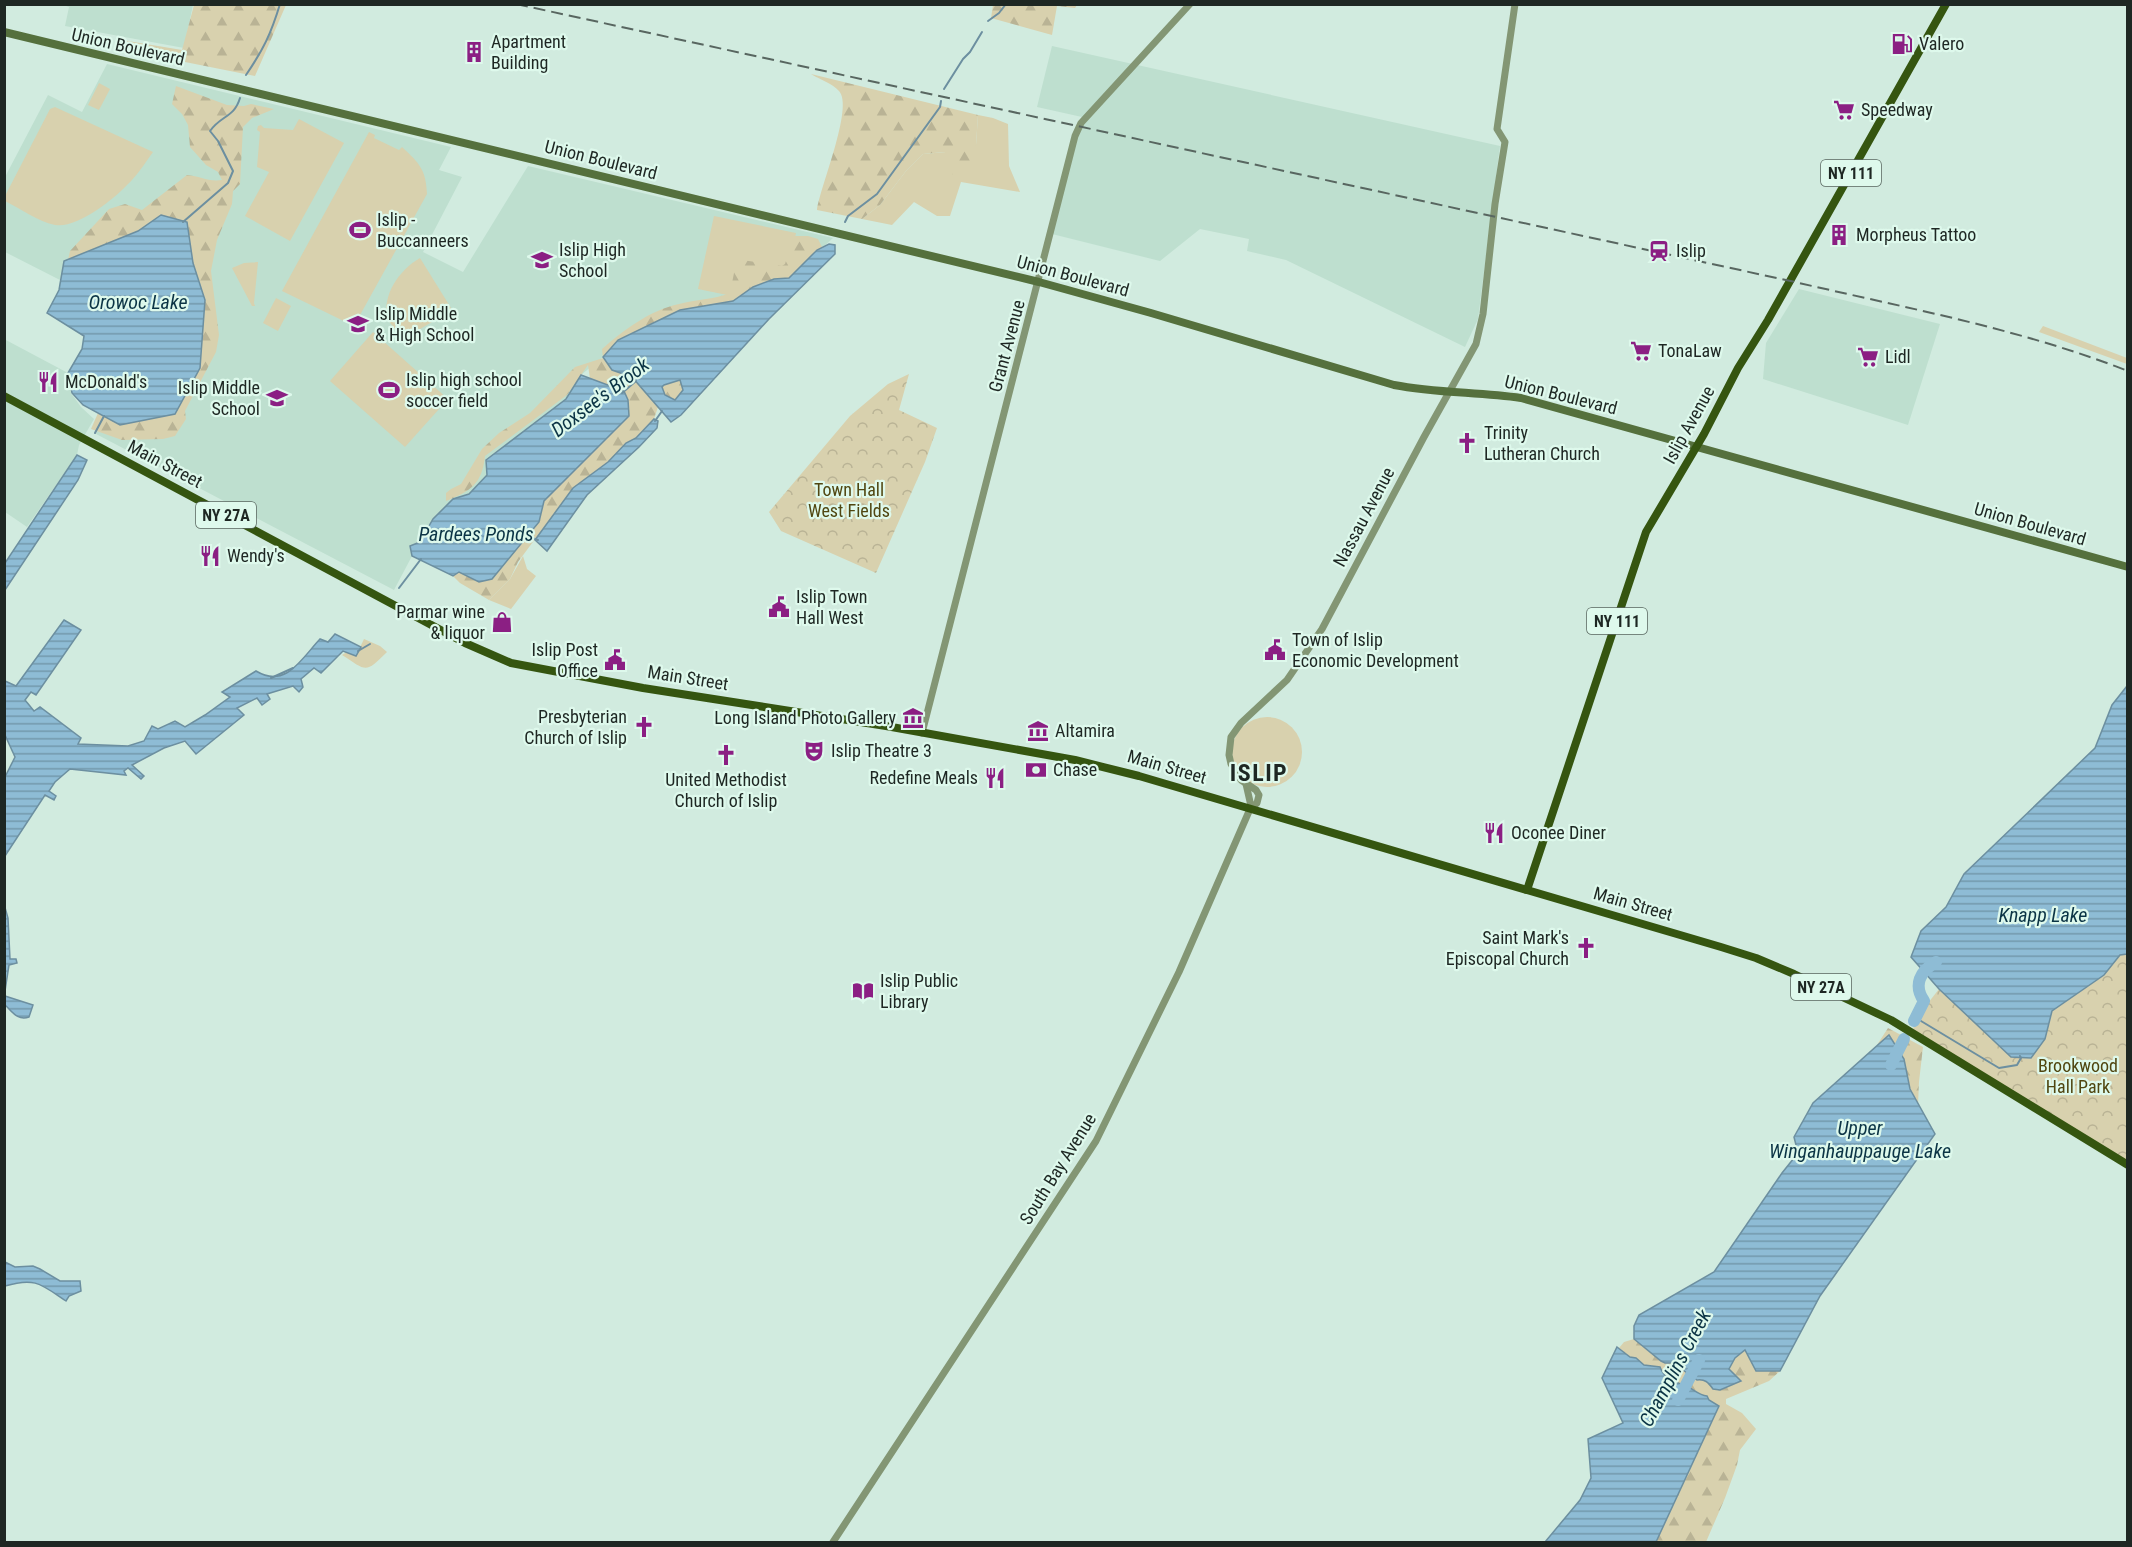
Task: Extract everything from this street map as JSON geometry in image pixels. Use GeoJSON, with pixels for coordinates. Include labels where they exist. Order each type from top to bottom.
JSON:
{"type":"FeatureCollection","features":[{"type":"Feature","properties":{"kind":"main road","name":"Islip Avenue"},"geometry":{"type":"LineString","coordinates":[[1527,890],[1646,532],[1698,446],[1738,368],[1768,320],[1946,4]]}},
{"type":"Feature","properties":{"kind":"main road","name":"Union Boulevard"},"geometry":{"type":"LineString","coordinates":[[4,32],[1039,282],[1394,385],[1426,391],[1490,393],[1521,398],[2127,567]]}},
{"type":"Feature","properties":{"kind":"main road","name":"Main Street"},"geometry":{"type":"LineString","coordinates":[[4,396],[465,643],[511,663],[643,688],[922,733],[1119,770],[1721,947],[1756,958],[1794,974],[1891,1020],[2127,1166]]}},
{"type":"Feature","properties":{"kind":"street","name":"Grant Avenue"},"geometry":{"type":"LineString","coordinates":[[922,733],[1075,136],[1081,123],[1190,4]]}},
{"type":"Feature","properties":{"kind":"street","name":"Nassau Avenue"},"geometry":{"type":"LineString","coordinates":[[1250,808],[1246,784],[1231,764],[1229,755],[1231,737],[1241,723],[1287,680],[1322,629],[1478,340],[1505,142],[1497,129],[1515,4]]}},
{"type":"Feature","properties":{"kind":"street","name":"South Bay Avenue"},"geometry":{"type":"LineString","coordinates":[[833,1542],[1096,1141],[1179,972],[1250,808]]}},
{"type":"Feature","properties":{"kind":"shaded area"},"geometry":{"type":"Polygon","coordinates":[[[63,5],[193,5],[184,48],[65,26],[69,7],[63,5]]]}},
{"type":"Feature","properties":{"kind":"shaded area"},"geometry":{"type":"Polygon","coordinates":[[[1052,46],[1500,146],[1478,319],[1465,347],[1286,260],[1247,251],[1249,239],[1200,229],[1160,261],[1048,233],[1082,117],[1037,107],[1052,46]]]}},
{"type":"Feature","properties":{"kind":"shaded area","name":"Islip Middle & High School"},"geometry":{"type":"Polygon","coordinates":[[[107,64],[451,147],[439,170],[462,177],[423,252],[463,272],[528,166],[833,238],[789,278],[603,357],[581,375],[566,399],[486,460],[487,474],[469,494],[453,500],[433,519],[420,542],[410,546],[412,556],[394,590],[96,434],[105,417],[83,405],[72,393],[70,382],[71,393],[94,419],[79,445],[77,455],[27,527],[5,512],[4,339],[68,373],[82,349],[83,336],[47,313],[59,290],[60,280],[5,252],[5,177],[48,95],[82,112],[107,64]]]}},
{"type":"Feature","properties":{"kind":"shaded area"},"geometry":{"type":"Polygon","coordinates":[[[1799,289],[1940,324],[1908,425],[1763,379],[1766,343],[1799,289]]]}},
{"type":"Feature","properties":{"kind":"green space"},"geometry":{"type":"Polygon","coordinates":[[[993,4],[1077,5],[1075,8],[1057,6],[1052,35],[991,18],[993,4]]]}},
{"type":"Feature","properties":{"kind":"green space"},"geometry":{"type":"Polygon","coordinates":[[[194,5],[286,5],[255,76],[130,51],[116,39],[182,50],[194,5]]]}},
{"type":"Feature","properties":{"kind":"green space"},"geometry":{"type":"Polygon","coordinates":[[[811,74],[978,115],[976,145],[971,161],[953,175],[945,152],[923,154],[906,171],[880,205],[862,219],[817,210],[835,148],[842,113],[842,100],[836,88],[811,74]]]}},
{"type":"Feature","properties":{"kind":"green space"},"geometry":{"type":"Polygon","coordinates":[[[99,83],[110,89],[99,110],[88,105],[99,83]]]}},
{"type":"Feature","properties":{"kind":"green space"},"geometry":{"type":"Polygon","coordinates":[[[176,86],[227,105],[251,104],[274,109],[252,118],[243,127],[240,184],[233,191],[232,204],[217,240],[211,271],[219,335],[216,352],[185,411],[186,419],[175,436],[163,439],[122,440],[91,429],[98,413],[120,425],[205,300],[193,263],[187,222],[161,215],[138,231],[68,260],[70,251],[109,209],[125,204],[142,210],[187,175],[222,180],[218,172],[206,165],[190,147],[188,125],[182,114],[172,104],[176,86]]]}},
{"type":"Feature","properties":{"kind":"green space"},"geometry":{"type":"Polygon","coordinates":[[[55,107],[153,152],[134,178],[113,198],[94,212],[64,225],[42,221],[5,201],[5,196],[50,109],[55,107]]]}},
{"type":"Feature","properties":{"kind":"green space"},"geometry":{"type":"Polygon","coordinates":[[[978,115],[1008,124],[1009,166],[1020,192],[961,182],[950,216],[937,216],[914,202],[892,225],[862,219],[880,205],[906,171],[923,154],[946,152],[976,145],[978,115]]]}},
{"type":"Feature","properties":{"kind":"green space"},"geometry":{"type":"Polygon","coordinates":[[[299,119],[344,143],[290,241],[245,216],[269,172],[257,167],[260,132],[257,130],[258,126],[293,130],[299,119]]]}},
{"type":"Feature","properties":{"kind":"green space"},"geometry":{"type":"Polygon","coordinates":[[[369,132],[375,135],[374,138],[399,150],[402,147],[413,158],[423,172],[427,194],[354,326],[282,291],[369,132]]]}},
{"type":"Feature","properties":{"kind":"green space"},"geometry":{"type":"Polygon","coordinates":[[[714,216],[796,233],[788,272],[732,296],[698,289],[714,216]]]}},
{"type":"Feature","properties":{"kind":"green space"},"geometry":{"type":"Polygon","coordinates":[[[794,236],[818,239],[822,247],[789,278],[774,279],[753,287],[733,301],[680,310],[618,341],[603,358],[602,349],[628,328],[648,316],[685,302],[730,293],[736,263],[742,260],[782,266],[785,264],[794,236]]]}},
{"type":"Feature","properties":{"kind":"green space"},"geometry":{"type":"Polygon","coordinates":[[[420,258],[451,308],[449,312],[403,339],[387,319],[387,301],[399,276],[420,258]]]}},
{"type":"Feature","properties":{"kind":"green space"},"geometry":{"type":"Polygon","coordinates":[[[258,262],[255,306],[252,306],[232,268],[244,263],[258,262]]]}},
{"type":"Feature","properties":{"kind":"green space"},"geometry":{"type":"Polygon","coordinates":[[[276,298],[291,306],[278,331],[263,323],[276,298]]]}},
{"type":"Feature","properties":{"kind":"green space"},"geometry":{"type":"Polygon","coordinates":[[[2043,326],[2127,358],[2127,364],[2039,332],[2043,326]]]}},
{"type":"Feature","properties":{"kind":"green space","name":"Islip high school soccer field"},"geometry":{"type":"Polygon","coordinates":[[[373,332],[448,399],[405,447],[330,381],[373,332]]]}},
{"type":"Feature","properties":{"kind":"green space"},"geometry":{"type":"Polygon","coordinates":[[[603,358],[612,370],[632,377],[658,407],[654,419],[608,462],[573,488],[518,562],[510,579],[489,600],[460,583],[453,576],[459,572],[479,582],[539,522],[544,501],[629,416],[615,387],[590,379],[588,365],[567,395],[485,456],[478,480],[469,490],[446,501],[446,493],[461,484],[482,449],[499,433],[530,413],[575,367],[603,358]]]}},
{"type":"Feature","properties":{"kind":"green space","name":"Town Hall West Fields"},"geometry":{"type":"Polygon","coordinates":[[[909,374],[899,410],[937,428],[925,462],[876,573],[781,531],[769,512],[850,416],[888,384],[909,374]]]}},
{"type":"Feature","properties":{"kind":"green space"},"geometry":{"type":"Polygon","coordinates":[[[681,380],[683,390],[675,400],[665,395],[662,387],[664,385],[681,380]]]}},
{"type":"Feature","properties":{"kind":"green space"},"geometry":{"type":"Polygon","coordinates":[[[523,556],[527,569],[536,576],[511,609],[489,600],[510,579],[523,556]]]}},
{"type":"Feature","properties":{"kind":"green space"},"geometry":{"type":"Polygon","coordinates":[[[364,639],[387,652],[366,668],[342,655],[347,652],[356,656],[364,639]]]}},
{"type":"Feature","properties":{"kind":"green space"},"geometry":{"type":"Polygon","coordinates":[[[1267,717],[1286,723],[1296,733],[1302,752],[1296,771],[1286,781],[1267,787],[1248,781],[1238,771],[1232,752],[1238,733],[1248,723],[1267,717]]]}},
{"type":"Feature","properties":{"kind":"green space","name":"Brookwood Hall Park"},"geometry":{"type":"Polygon","coordinates":[[[2127,954],[2127,1163],[1913,1033],[1914,1021],[1939,989],[2011,1057],[2045,1039],[2052,1011],[2104,975],[2120,955],[2127,954]]]}},
{"type":"Feature","properties":{"kind":"green space"},"geometry":{"type":"Polygon","coordinates":[[[1888,1028],[1923,1047],[1918,1105],[1910,1089],[1904,1059],[1889,1035],[1877,1045],[1888,1028]]]}},
{"type":"Feature","properties":{"kind":"green space"},"geometry":{"type":"Polygon","coordinates":[[[1634,1339],[1661,1361],[1673,1363],[1695,1378],[1708,1382],[1713,1389],[1720,1390],[1741,1381],[1729,1369],[1735,1358],[1746,1350],[1756,1371],[1780,1371],[1769,1381],[1726,1399],[1726,1404],[1742,1413],[1756,1429],[1740,1450],[1725,1498],[1706,1542],[1656,1542],[1719,1406],[1686,1385],[1673,1383],[1651,1365],[1644,1365],[1619,1348],[1624,1342],[1634,1339]]]}},
{"type":"Feature","properties":{"kind":"water","name":"Orowoc Lake"},"geometry":{"type":"Polygon","coordinates":[[[161,215],[187,222],[193,263],[205,300],[200,368],[175,414],[120,425],[83,405],[72,393],[68,373],[82,349],[84,336],[47,313],[59,290],[64,261],[138,231],[161,215]]]}},
{"type":"Feature","properties":{"kind":"water"},"geometry":{"type":"Polygon","coordinates":[[[829,244],[835,245],[835,254],[769,319],[681,415],[671,422],[632,377],[612,370],[603,357],[618,340],[680,310],[733,301],[753,287],[774,279],[789,278],[817,250],[829,244]],[[680,380],[662,387],[665,395],[675,400],[683,390],[680,380]]]}},
{"type":"Feature","properties":{"kind":"water","name":"Pardees Ponds"},"geometry":{"type":"Polygon","coordinates":[[[581,375],[624,391],[628,400],[629,416],[544,501],[539,522],[492,579],[479,582],[459,572],[453,576],[412,556],[410,546],[420,542],[433,519],[453,499],[469,494],[487,475],[486,460],[566,399],[581,375]]]}},
{"type":"Feature","properties":{"kind":"water","name":"Pardees Ponds"},"geometry":{"type":"Polygon","coordinates":[[[654,419],[658,421],[657,428],[587,495],[547,551],[535,540],[573,488],[608,462],[654,419]]]}},
{"type":"Feature","properties":{"kind":"water"},"geometry":{"type":"Polygon","coordinates":[[[77,455],[87,460],[78,480],[5,590],[5,563],[77,455]]]}},
{"type":"Feature","properties":{"kind":"water"},"geometry":{"type":"Polygon","coordinates":[[[64,620],[81,630],[36,695],[31,692],[25,700],[34,711],[40,707],[81,738],[78,744],[128,746],[144,741],[152,726],[158,729],[175,721],[185,727],[230,697],[222,692],[256,671],[267,676],[276,676],[292,669],[320,639],[328,642],[335,634],[361,647],[356,656],[343,651],[321,673],[314,668],[301,679],[303,687],[299,692],[293,686],[267,694],[270,699],[262,705],[257,698],[237,708],[244,715],[196,754],[185,741],[164,748],[132,765],[144,776],[141,779],[128,768],[124,771],[126,775],[70,769],[55,782],[49,791],[56,796],[54,800],[45,795],[5,856],[5,777],[15,757],[5,735],[5,681],[16,686],[64,620]]]}},
{"type":"Feature","properties":{"kind":"water","name":"Knapp Lake"},"geometry":{"type":"Polygon","coordinates":[[[2127,686],[2127,954],[2120,955],[2104,975],[2052,1011],[2045,1039],[2031,1058],[2011,1057],[1939,989],[1911,957],[1921,931],[1946,907],[1964,874],[2095,748],[2112,705],[2127,686]]]}},
{"type":"Feature","properties":{"kind":"water"},"geometry":{"type":"Polygon","coordinates":[[[4,904],[8,918],[10,959],[16,959],[17,963],[9,965],[5,991],[4,904]]]}},
{"type":"Feature","properties":{"kind":"water"},"geometry":{"type":"Polygon","coordinates":[[[5,996],[33,1005],[29,1017],[18,1017],[5,1005],[5,996]]]}},
{"type":"Feature","properties":{"kind":"water","name":"Upper Winganhauppauge Lake"},"geometry":{"type":"Polygon","coordinates":[[[1889,1035],[1904,1059],[1910,1089],[1935,1134],[1820,1296],[1780,1371],[1756,1371],[1745,1350],[1735,1358],[1729,1369],[1741,1381],[1720,1390],[1713,1389],[1704,1381],[1697,1380],[1673,1363],[1661,1361],[1634,1339],[1634,1326],[1639,1315],[1714,1272],[1798,1153],[1794,1137],[1813,1103],[1889,1035]]]}},
{"type":"Feature","properties":{"kind":"water"},"geometry":{"type":"Polygon","coordinates":[[[5,1262],[15,1267],[33,1266],[60,1281],[80,1281],[81,1291],[69,1296],[66,1301],[44,1286],[31,1282],[5,1286],[5,1262]]]}},
{"type":"Feature","properties":{"kind":"water"},"geometry":{"type":"Polygon","coordinates":[[[1617,1347],[1644,1365],[1660,1367],[1670,1380],[1707,1396],[1719,1406],[1656,1542],[1545,1542],[1580,1500],[1591,1478],[1588,1439],[1623,1423],[1602,1378],[1617,1347]]]}},
{"type":"Feature","properties":{"kind":"waterway"},"geometry":{"type":"LineString","coordinates":[[246,75],[266,41],[280,4]]}},
{"type":"Feature","properties":{"kind":"waterway","name":"Doxsee's Brook"},"geometry":{"type":"LineString","coordinates":[[988,21],[1006,4]]}},
{"type":"Feature","properties":{"kind":"waterway","name":"Doxsee's Brook"},"geometry":{"type":"LineString","coordinates":[[944,89],[982,32]]}},
{"type":"Feature","properties":{"kind":"waterway"},"geometry":{"type":"LineString","coordinates":[[183,222],[228,183],[233,171],[218,141],[210,131],[231,113],[240,98]]}},
{"type":"Feature","properties":{"kind":"waterway","name":"Doxsee's Brook"},"geometry":{"type":"LineString","coordinates":[[845,222],[848,216],[877,194],[940,107],[941,101]]}},
{"type":"Feature","properties":{"kind":"waterway","name":"Doxsee's Brook"},"geometry":{"type":"LineString","coordinates":[[622,393],[636,381]]}},
{"type":"Feature","properties":{"kind":"waterway"},"geometry":{"type":"LineString","coordinates":[[655,421],[662,411]]}},
{"type":"Feature","properties":{"kind":"waterway"},"geometry":{"type":"LineString","coordinates":[[95,433],[104,416]]}},
{"type":"Feature","properties":{"kind":"waterway"},"geometry":{"type":"LineString","coordinates":[[526,536],[538,540]]}},
{"type":"Feature","properties":{"kind":"waterway","name":"Doxsee's Brook"},"geometry":{"type":"LineString","coordinates":[[399,588],[421,559]]}},
{"type":"Feature","properties":{"kind":"waterway","name":"Doxsee's Brook"},"geometry":{"type":"LineString","coordinates":[[358,651],[370,644]]}},
{"type":"Feature","properties":{"kind":"waterway"},"geometry":{"type":"LineString","coordinates":[[271,678],[293,668]]}},
{"type":"Feature","properties":{"kind":"waterway","name":"Champlins Creek"},"geometry":{"type":"LineString","coordinates":[[1914,1021],[1924,1001],[1919,989],[1920,979],[1922,974],[1936,962]]}},
{"type":"Feature","properties":{"kind":"waterway"},"geometry":{"type":"LineString","coordinates":[[1916,1018],[1999,1068],[2017,1065],[2020,1056]]}},
{"type":"Feature","properties":{"kind":"waterway","name":"Champlins Creek"},"geometry":{"type":"LineString","coordinates":[[1891,1065],[1904,1039]]}},
{"type":"Feature","properties":{"kind":"waterway","name":"Champlins Creek"},"geometry":{"type":"LineString","coordinates":[[1678,1400],[1699,1360]]}},
{"type":"Feature","properties":{"kind":"railway"},"geometry":{"type":"LineString","coordinates":[[516,4],[1795,282],[2005,331],[2088,356],[2128,371]]}},
{"type":"Feature","properties":{"kind":"place","name":"Valero"},"geometry":{"type":"Point","coordinates":[1902,44]}},
{"type":"Feature","properties":{"kind":"place","name":"Apartment Building"},"geometry":{"type":"Point","coordinates":[474,52]}},
{"type":"Feature","properties":{"kind":"place","name":"Speedway"},"geometry":{"type":"Point","coordinates":[1844,110]}},
{"type":"Feature","properties":{"kind":"place","name":"Islip - Buccanneers"},"geometry":{"type":"Point","coordinates":[360,230]}},
{"type":"Feature","properties":{"kind":"place","name":"Morpheus Tattoo"},"geometry":{"type":"Point","coordinates":[1839,235]}},
{"type":"Feature","properties":{"kind":"place","name":"Islip"},"geometry":{"type":"Point","coordinates":[1659,251]}},
{"type":"Feature","properties":{"kind":"place","name":"Islip High School"},"geometry":{"type":"Point","coordinates":[542,260]}},
{"type":"Feature","properties":{"kind":"place","name":"Islip Middle & High School"},"geometry":{"type":"Point","coordinates":[358,324]}},
{"type":"Feature","properties":{"kind":"place","name":"TonaLaw"},"geometry":{"type":"Point","coordinates":[1641,351]}},
{"type":"Feature","properties":{"kind":"place","name":"Lidl"},"geometry":{"type":"Point","coordinates":[1868,357]}},
{"type":"Feature","properties":{"kind":"place","name":"McDonald's"},"geometry":{"type":"Point","coordinates":[48,382]}},
{"type":"Feature","properties":{"kind":"place","name":"Islip high school soccer field"},"geometry":{"type":"Point","coordinates":[389,390]}},
{"type":"Feature","properties":{"kind":"place","name":"Islip Middle School"},"geometry":{"type":"Point","coordinates":[277,398]}},
{"type":"Feature","properties":{"kind":"place","name":"Trinity Lutheran Church"},"geometry":{"type":"Point","coordinates":[1467,443]}},
{"type":"Feature","properties":{"kind":"place","name":"Wendy's"},"geometry":{"type":"Point","coordinates":[210,556]}},
{"type":"Feature","properties":{"kind":"place","name":"Islip Town Hall West"},"geometry":{"type":"Point","coordinates":[779,607]}},
{"type":"Feature","properties":{"kind":"place","name":"Parmar wine & liquor"},"geometry":{"type":"Point","coordinates":[502,622]}},
{"type":"Feature","properties":{"kind":"place","name":"Town of Islip Economic Development"},"geometry":{"type":"Point","coordinates":[1275,650]}},
{"type":"Feature","properties":{"kind":"place","name":"Islip Post Office"},"geometry":{"type":"Point","coordinates":[615,660]}},
{"type":"Feature","properties":{"kind":"place","name":"Long Island Photo Gallery"},"geometry":{"type":"Point","coordinates":[913,718]}},
{"type":"Feature","properties":{"kind":"place","name":"Presbyterian Church of Islip"},"geometry":{"type":"Point","coordinates":[644,727]}},
{"type":"Feature","properties":{"kind":"place","name":"Altamira"},"geometry":{"type":"Point","coordinates":[1038,731]}},
{"type":"Feature","properties":{"kind":"place","name":"Islip Theatre 3"},"geometry":{"type":"Point","coordinates":[814,751]}},
{"type":"Feature","properties":{"kind":"place","name":"United Methodist Church of Islip"},"geometry":{"type":"Point","coordinates":[726,755]}},
{"type":"Feature","properties":{"kind":"place","name":"Chase"},"geometry":{"type":"Point","coordinates":[1036,770]}},
{"type":"Feature","properties":{"kind":"place","name":"Redefine Meals"},"geometry":{"type":"Point","coordinates":[995,778]}},
{"type":"Feature","properties":{"kind":"place","name":"Oconee Diner"},"geometry":{"type":"Point","coordinates":[1494,833]}},
{"type":"Feature","properties":{"kind":"place","name":"Saint Mark's Episcopal Church"},"geometry":{"type":"Point","coordinates":[1586,948]}},
{"type":"Feature","properties":{"kind":"place","name":"Islip Public Library"},"geometry":{"type":"Point","coordinates":[863,991]}},
{"type":"Feature","properties":{"kind":"district","name":"ISLIP"},"geometry":{"type":"Point","coordinates":[1259,773]}}]}
